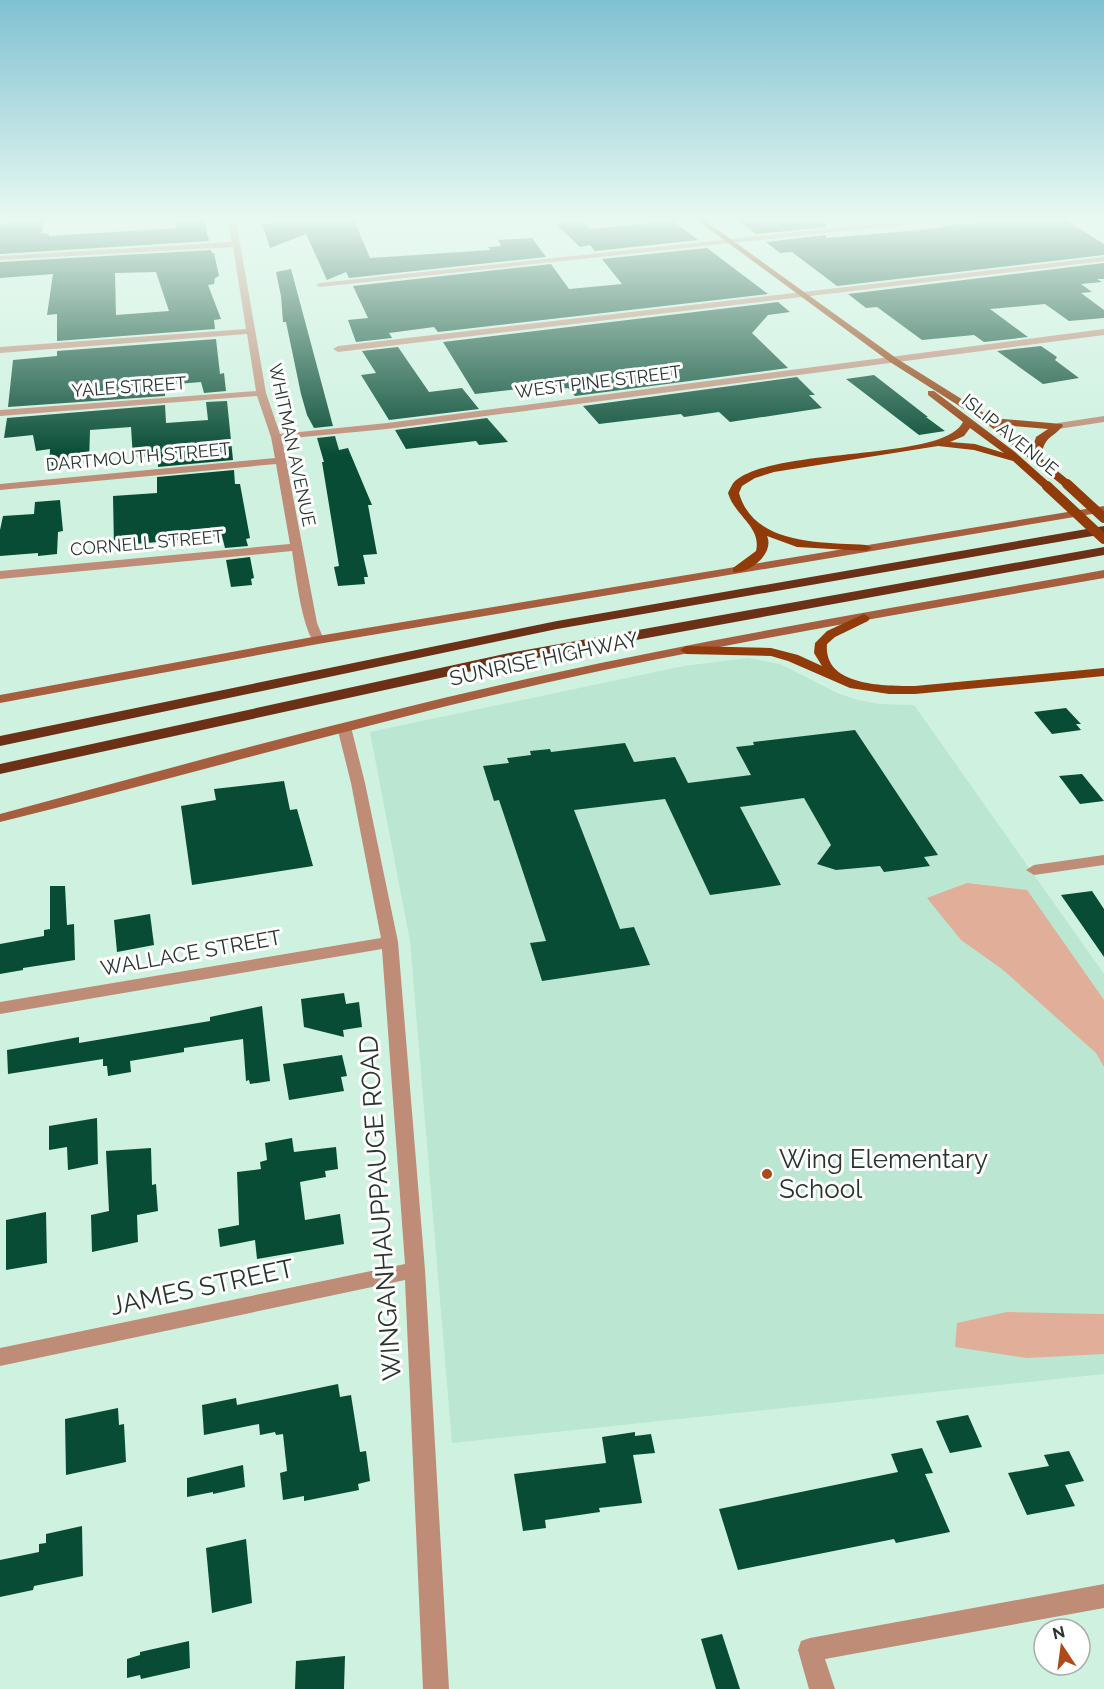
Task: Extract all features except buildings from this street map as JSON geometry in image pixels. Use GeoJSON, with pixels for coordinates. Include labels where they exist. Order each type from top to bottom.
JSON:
{"type":"FeatureCollection","features":[{"type":"Feature","properties":{"kind":"highway","name":"SUNRISE HIGHWAY"},"geometry":{"type":"LineString","coordinates":[[0,741],[535,629],[1104,530]]}},
{"type":"Feature","properties":{"kind":"highway","name":"SUNRISE HIGHWAY"},"geometry":{"type":"LineString","coordinates":[[0,769],[509,658],[1104,551]]}},
{"type":"Feature","properties":{"kind":"main road","name":"ISLIP AVENUE"},"geometry":{"type":"LineString","coordinates":[[810,299],[893,360],[990,421],[1035,456],[1104,518]]}},
{"type":"Feature","properties":{"kind":"main road","name":"ISLIP AVENUE"},"geometry":{"type":"LineString","coordinates":[[893,360],[932,394],[1023,464],[1104,539]]}},
{"type":"Feature","properties":{"kind":"main road"},"geometry":{"type":"LineString","coordinates":[[931,445],[960,434],[969,421]]}},
{"type":"Feature","properties":{"kind":"main road"},"geometry":{"type":"LineString","coordinates":[[990,421],[1058,426]]}},
{"type":"Feature","properties":{"kind":"main road"},"geometry":{"type":"LineString","coordinates":[[1035,456],[1040,439],[1058,426]]}},
{"type":"Feature","properties":{"kind":"main road"},"geometry":{"type":"LineString","coordinates":[[737,570],[758,555],[764,547],[758,528],[738,505],[734,496],[735,489],[747,478],[776,468],[931,445],[975,447],[1023,464]]}},
{"type":"Feature","properties":{"kind":"main road"},"geometry":{"type":"LineString","coordinates":[[0,699],[318,640],[1104,508]]}},
{"type":"Feature","properties":{"kind":"main road"},"geometry":{"type":"LineString","coordinates":[[758,528],[797,544],[866,548]]}},
{"type":"Feature","properties":{"kind":"main road","name":"SUNRISE HIGHWAY"},"geometry":{"type":"LineString","coordinates":[[0,818],[344,727],[525,684],[686,650],[1104,574]]}},
{"type":"Feature","properties":{"kind":"main road"},"geometry":{"type":"LineString","coordinates":[[836,678],[820,653],[821,643],[831,634],[864,618]]}},
{"type":"Feature","properties":{"kind":"main road"},"geometry":{"type":"LineString","coordinates":[[686,650],[771,652],[792,658],[836,678],[866,687],[902,691],[1104,672]]}},
{"type":"Feature","properties":{"kind":"street","name":"WHITMAN AVENUE"},"geometry":{"type":"LineString","coordinates":[[246,299],[261,393],[276,437],[311,623],[318,640]]}},
{"type":"Feature","properties":{"kind":"street"},"geometry":{"type":"LineString","coordinates":[[338,349],[763,299]]}},
{"type":"Feature","properties":{"kind":"street"},"geometry":{"type":"LineString","coordinates":[[0,350],[251,331]]}},
{"type":"Feature","properties":{"kind":"street","name":"WEST PINE STREET"},"geometry":{"type":"LineString","coordinates":[[276,437],[387,426],[1104,332]]}},
{"type":"Feature","properties":{"kind":"street","name":"YALE STREET"},"geometry":{"type":"LineString","coordinates":[[0,413],[261,393]]}},
{"type":"Feature","properties":{"kind":"street"},"geometry":{"type":"LineString","coordinates":[[1058,426],[1104,419]]}},
{"type":"Feature","properties":{"kind":"street","name":"DARTMOUTH STREET"},"geometry":{"type":"LineString","coordinates":[[0,487],[279,460]]}},
{"type":"Feature","properties":{"kind":"street","name":"CORNELL STREET"},"geometry":{"type":"LineString","coordinates":[[0,575],[298,547]]}},
{"type":"Feature","properties":{"kind":"street","name":"WINGANHAUPPAUGE ROAD"},"geometry":{"type":"LineString","coordinates":[[344,727],[358,783],[390,942],[415,1270],[436,1689]]}},
{"type":"Feature","properties":{"kind":"street"},"geometry":{"type":"LineString","coordinates":[[1034,870],[1104,860]]}},
{"type":"Feature","properties":{"kind":"street","name":"WALLACE STREET"},"geometry":{"type":"LineString","coordinates":[[0,1008],[390,942]]}},
{"type":"Feature","properties":{"kind":"street","name":"JAMES STREET"},"geometry":{"type":"LineString","coordinates":[[0,1357],[415,1270]]}},
{"type":"Feature","properties":{"kind":"street"},"geometry":{"type":"LineString","coordinates":[[822,1689],[810,1650],[1104,1596]]}},
{"type":"Feature","properties":{"kind":"shaded area","name":"Wing Elementary School"},"geometry":{"type":"Polygon","coordinates":[[[748,658],[780,664],[837,693],[858,700],[879,704],[914,705],[1104,974],[1104,1374],[452,1443],[410,941],[370,732],[684,666],[748,658]]]}},
{"type":"Feature","properties":{"kind":"shaded area"},"geometry":{"type":"Polygon","coordinates":[[[967,883],[1027,890],[1104,1000],[1104,1067],[1096,1053],[1002,969],[961,940],[927,898],[967,883]]]}},
{"type":"Feature","properties":{"kind":"shaded area"},"geometry":{"type":"Polygon","coordinates":[[[1007,1312],[1104,1314],[1104,1354],[1027,1358],[955,1347],[957,1323],[1007,1312]]]}},
{"type":"Feature","properties":{"kind":"place","name":"Wing Elementary School"},"geometry":{"type":"Point","coordinates":[767,1174]}}]}
